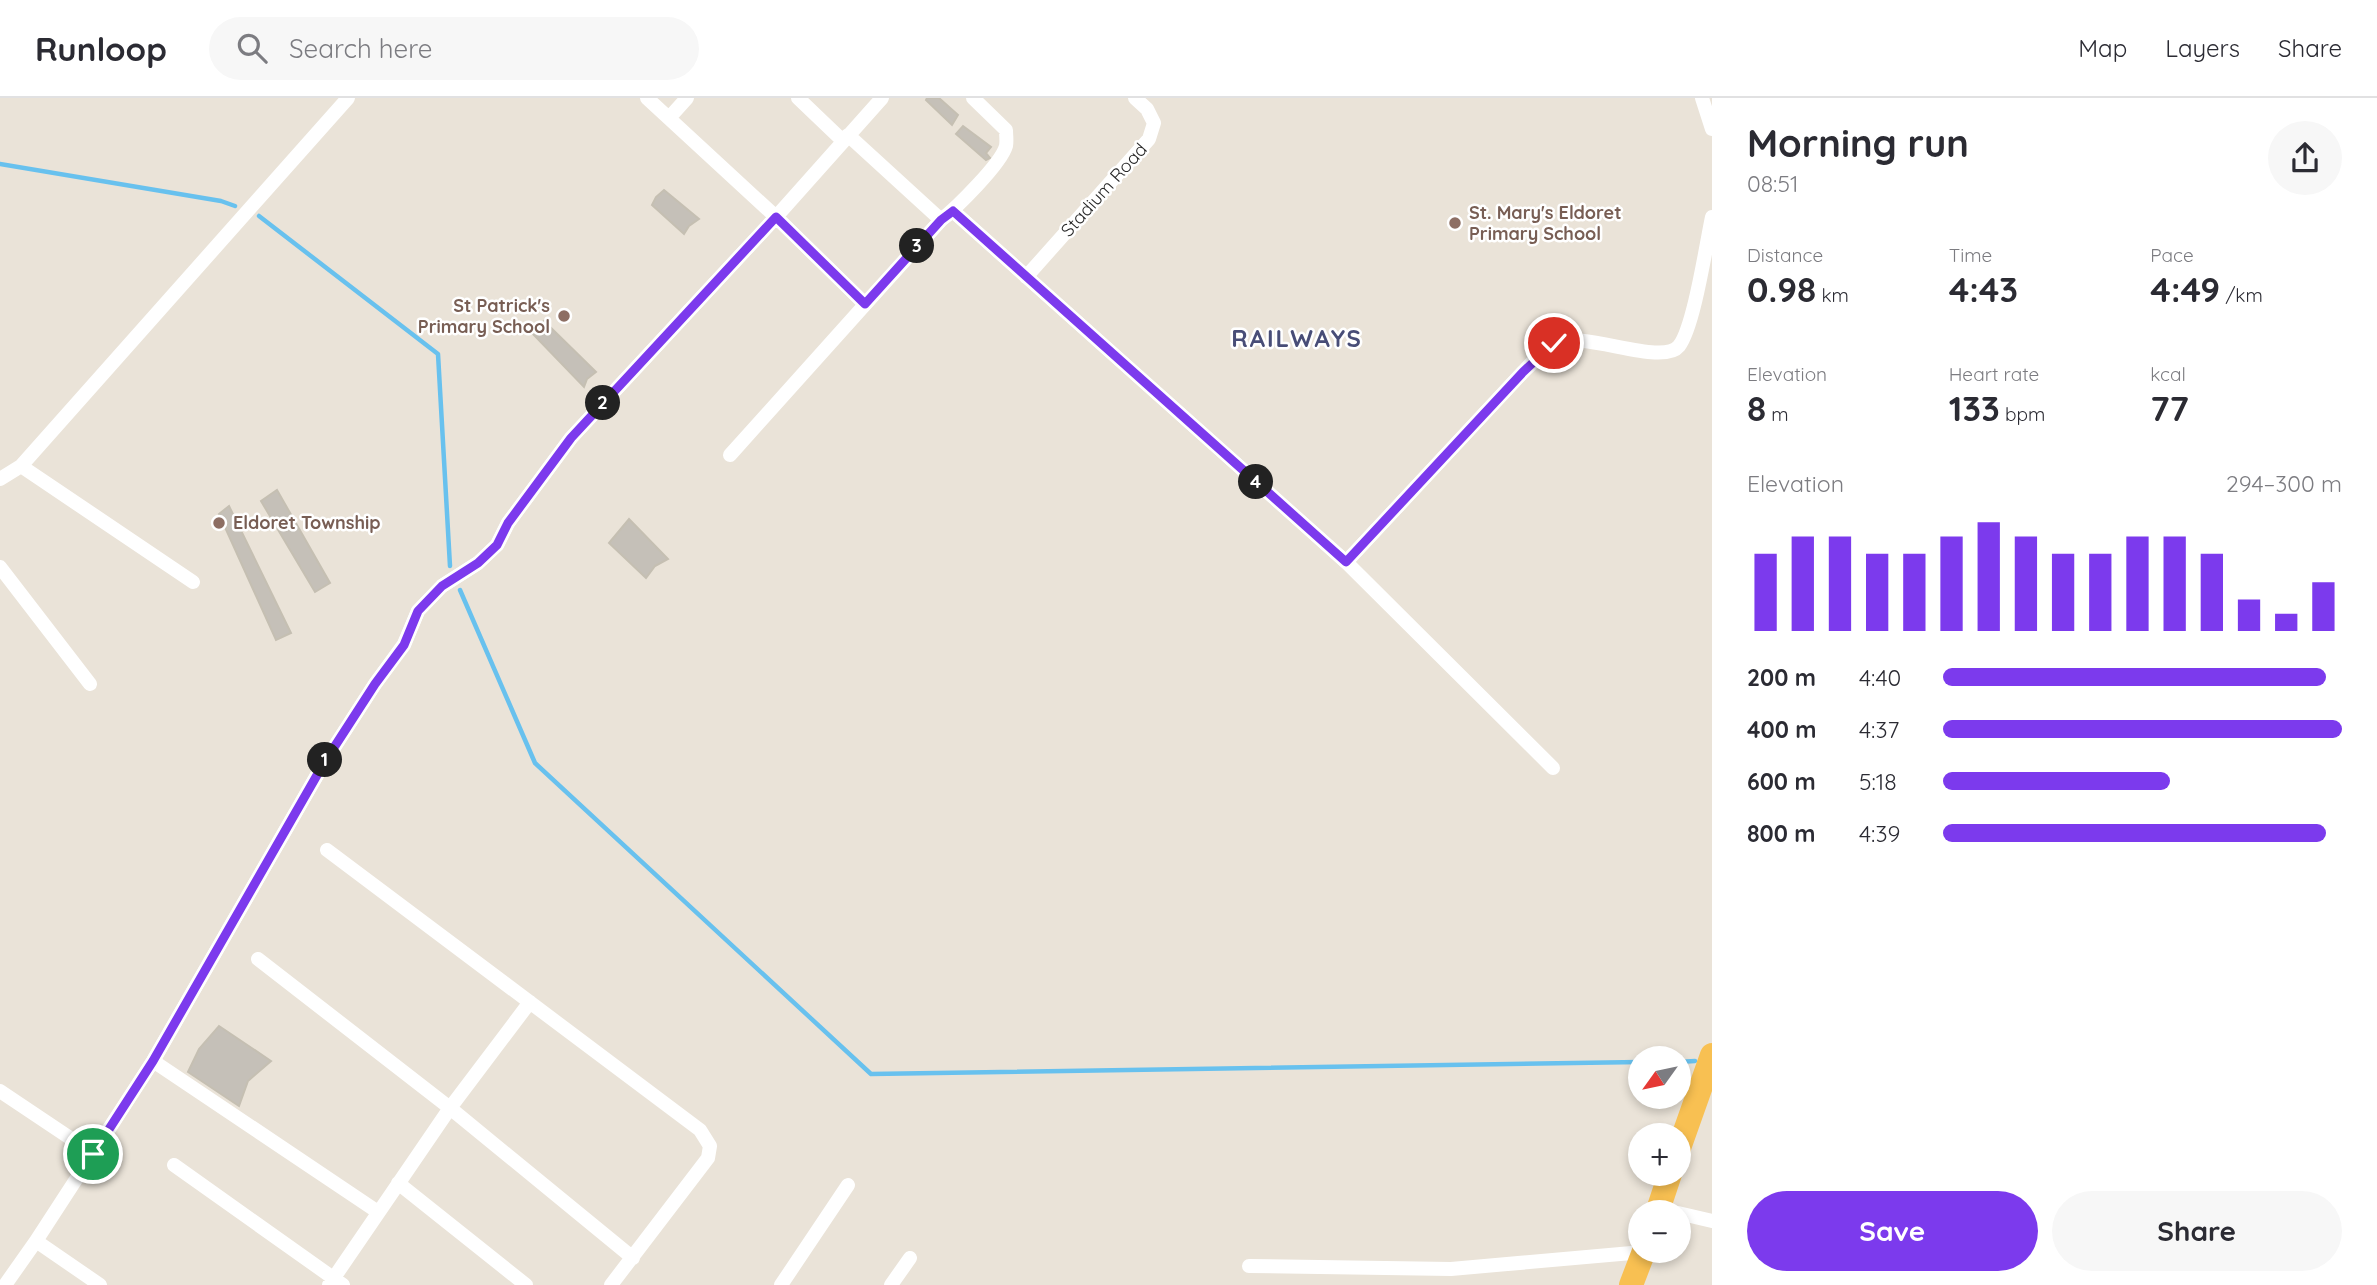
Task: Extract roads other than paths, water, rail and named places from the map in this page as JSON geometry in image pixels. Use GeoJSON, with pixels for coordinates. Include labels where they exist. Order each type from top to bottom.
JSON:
{"type":"FeatureCollection","features":[{"type":"Feature","properties":{"kind":"highway"},"geometry":{"type":"LineString","coordinates":[[1688,1123],[1712,1055]]}},
{"type":"Feature","properties":{"kind":"highway"},"geometry":{"type":"LineString","coordinates":[[1631,1285],[1640,1263]]}},
{"type":"Feature","properties":{"kind":"street"},"geometry":{"type":"LineString","coordinates":[[0,479],[21,466],[348,98]]}},
{"type":"Feature","properties":{"kind":"street"},"geometry":{"type":"LineString","coordinates":[[647,98],[776,217],[865,304]]}},
{"type":"Feature","properties":{"kind":"street"},"geometry":{"type":"LineString","coordinates":[[669,118],[687,98]]}},
{"type":"Feature","properties":{"kind":"street"},"geometry":{"type":"LineString","coordinates":[[798,98],[1026,277],[1346,562],[1553,768]]}},
{"type":"Feature","properties":{"kind":"street"},"geometry":{"type":"LineString","coordinates":[[5,1285],[153,1061],[324,763],[375,684],[404,645],[418,611],[442,586],[478,563],[497,545],[508,523],[571,438],[776,217],[881,98]]}},
{"type":"Feature","properties":{"kind":"street"},"geometry":{"type":"LineString","coordinates":[[730,455],[1000,158],[1007,144],[1006,130],[973,98]]}},
{"type":"Feature","properties":{"kind":"street","name":"Stadium Road"},"geometry":{"type":"LineString","coordinates":[[1026,277],[1149,139],[1154,123],[1147,109],[1135,98]]}},
{"type":"Feature","properties":{"kind":"street"},"geometry":{"type":"LineString","coordinates":[[1702,98],[1712,129]]}},
{"type":"Feature","properties":{"kind":"street"},"geometry":{"type":"LineString","coordinates":[[1346,562],[1523,372],[1554,343],[1580,339],[1667,353],[1678,348],[1688,331],[1712,217]]}},
{"type":"Feature","properties":{"kind":"street"},"geometry":{"type":"LineString","coordinates":[[21,466],[194,582]]}},
{"type":"Feature","properties":{"kind":"street"},"geometry":{"type":"LineString","coordinates":[[0,566],[90,684]]}},
{"type":"Feature","properties":{"kind":"street"},"geometry":{"type":"LineString","coordinates":[[327,850],[700,1130],[710,1146],[708,1158],[611,1285]]}},
{"type":"Feature","properties":{"kind":"street"},"geometry":{"type":"LineString","coordinates":[[258,959],[450,1108],[633,1258]]}},
{"type":"Feature","properties":{"kind":"street"},"geometry":{"type":"LineString","coordinates":[[174,1165],[335,1283],[378,1212],[450,1108],[530,1002]]}},
{"type":"Feature","properties":{"kind":"street"},"geometry":{"type":"LineString","coordinates":[[153,1061],[378,1212]]}},
{"type":"Feature","properties":{"kind":"street"},"geometry":{"type":"LineString","coordinates":[[0,1091],[93,1154]]}},
{"type":"Feature","properties":{"kind":"street"},"geometry":{"type":"LineString","coordinates":[[398,1183],[526,1285]]}},
{"type":"Feature","properties":{"kind":"street"},"geometry":{"type":"LineString","coordinates":[[781,1285],[848,1185]]}},
{"type":"Feature","properties":{"kind":"street"},"geometry":{"type":"LineString","coordinates":[[1691,1217],[1712,1221]]}},
{"type":"Feature","properties":{"kind":"street"},"geometry":{"type":"LineString","coordinates":[[36,1241],[100,1285]]}},
{"type":"Feature","properties":{"kind":"street"},"geometry":{"type":"LineString","coordinates":[[1249,1266],[1451,1269],[1628,1253]]}},
{"type":"Feature","properties":{"kind":"street"},"geometry":{"type":"LineString","coordinates":[[891,1285],[910,1258]]}},
{"type":"Feature","properties":{"kind":"waterway"},"geometry":{"type":"LineString","coordinates":[[0,164],[221,201],[235,206]]}},
{"type":"Feature","properties":{"kind":"waterway"},"geometry":{"type":"LineString","coordinates":[[259,216],[438,354],[450,566]]}},
{"type":"Feature","properties":{"kind":"waterway"},"geometry":{"type":"LineString","coordinates":[[460,590],[535,763],[871,1074],[1628,1062]]}},
{"type":"Feature","properties":{"kind":"waterway"},"geometry":{"type":"LineString","coordinates":[[1691,1061],[1695,1061]]}},
{"type":"Feature","properties":{"kind":"place","name":"St. Mary's Eldoret Primary School"},"geometry":{"type":"Point","coordinates":[1455,223]}},
{"type":"Feature","properties":{"kind":"place","name":"St Patrick's Primary School"},"geometry":{"type":"Point","coordinates":[564,316]}},
{"type":"Feature","properties":{"kind":"place","name":"Eldoret Township"},"geometry":{"type":"Point","coordinates":[219,523]}},
{"type":"Feature","properties":{"kind":"district","name":"RAILWAYS"},"geometry":{"type":"Point","coordinates":[1297,339]}}]}
